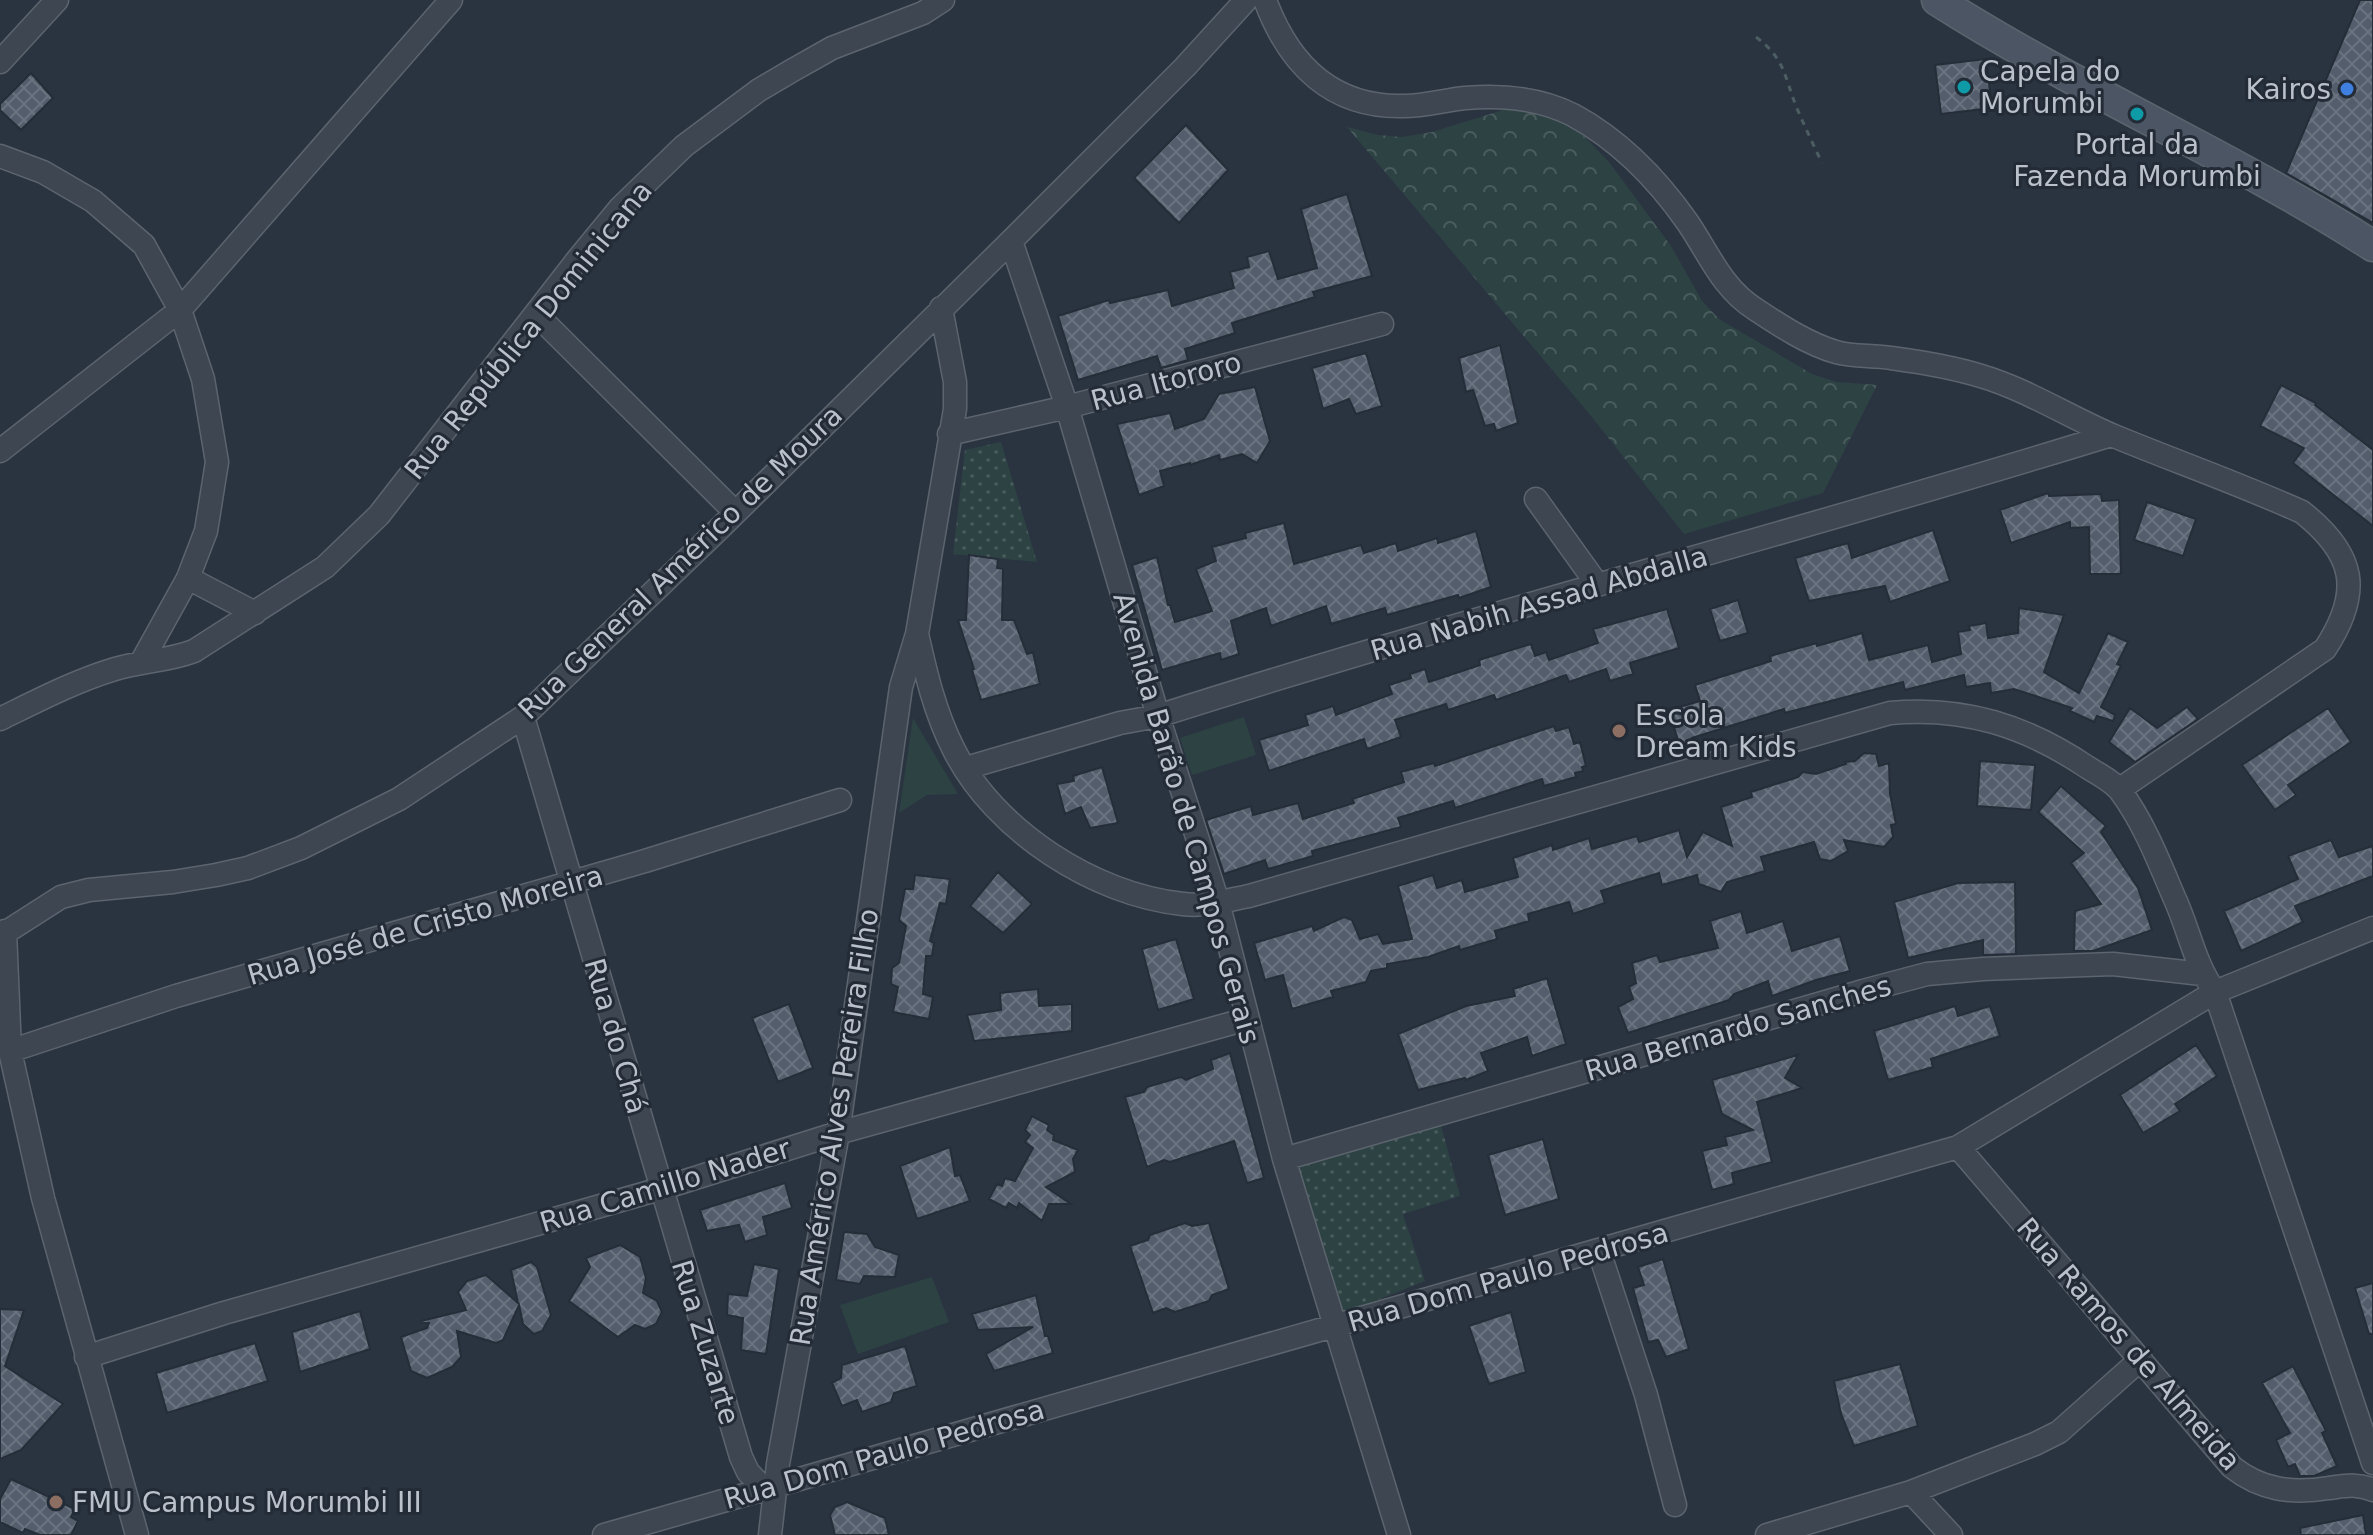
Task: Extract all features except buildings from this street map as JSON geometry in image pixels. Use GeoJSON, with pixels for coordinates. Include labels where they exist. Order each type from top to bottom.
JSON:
{"type":"FeatureCollection","features":[{"type":"Feature","properties":{"kind":"main road"},"geometry":{"type":"LineString","coordinates":[[1937,0],[2328,217],[2373,246]]}},
{"type":"Feature","properties":{"kind":"street"},"geometry":{"type":"LineString","coordinates":[[0,62],[57,0]]}},
{"type":"Feature","properties":{"kind":"street"},"geometry":{"type":"LineString","coordinates":[[0,451],[180,310],[451,0]]}},
{"type":"Feature","properties":{"kind":"street","name":"Rua República Dominicana"},"geometry":{"type":"LineString","coordinates":[[0,719],[99,674],[142,661],[162,661],[194,651],[325,567],[379,515],[630,198],[684,146],[759,90],[832,48],[923,13],[943,0]]}},
{"type":"Feature","properties":{"kind":"street","name":"Rua General Américo de Moura"},"geometry":{"type":"LineString","coordinates":[[2,934],[61,897],[89,890],[216,875],[248,868],[301,848],[399,799],[523,717],[1011,241],[1185,67],[1246,0]]}},
{"type":"Feature","properties":{"kind":"street"},"geometry":{"type":"LineString","coordinates":[[1265,0],[1279,32],[1303,65],[1333,91],[1354,101],[1402,106],[1495,97],[1536,101],[1572,114],[1610,139],[1656,182],[1688,224],[1731,291],[1753,309],[1816,345],[1848,355],[1932,364],[1979,375],[2028,392],[2111,435],[2302,512],[2325,531],[2344,561],[2348,577],[2344,616],[2325,649],[2120,789]]}},
{"type":"Feature","properties":{"kind":"street"},"geometry":{"type":"LineString","coordinates":[[0,156],[43,172],[80,194],[144,245],[180,310],[203,379],[217,462],[206,531],[188,578],[142,661]]}},
{"type":"Feature","properties":{"kind":"street","name":"Avenida Barão de Campos Gerais"},"geometry":{"type":"LineString","coordinates":[[1011,241],[1067,407],[1158,716],[1218,902],[1284,1159],[1399,1535]]}},
{"type":"Feature","properties":{"kind":"street"},"geometry":{"type":"LineString","coordinates":[[941,308],[955,382],[955,409],[917,634],[935,710],[955,753],[1005,818],[1031,841],[1062,861],[1114,887],[1155,900],[1186,905],[1218,902],[1394,856],[1890,713],[1947,712],[1998,721],[2044,740],[2120,789],[2179,906],[2208,983],[2373,1463]]}},
{"type":"Feature","properties":{"kind":"street"},"geometry":{"type":"LineString","coordinates":[[536,314],[735,512]]}},
{"type":"Feature","properties":{"kind":"street","name":"Rua Itororo"},"geometry":{"type":"LineString","coordinates":[[949,434],[1067,407],[1382,324]]}},
{"type":"Feature","properties":{"kind":"street","name":"Rua Nabih Assad Abdalla"},"geometry":{"type":"LineString","coordinates":[[966,768],[1120,723],[1158,716],[1597,584],[1959,482],[2111,435]]}},
{"type":"Feature","properties":{"kind":"street"},"geometry":{"type":"LineString","coordinates":[[1536,499],[1597,584]]}},
{"type":"Feature","properties":{"kind":"street"},"geometry":{"type":"LineString","coordinates":[[188,578],[255,613]]}},
{"type":"Feature","properties":{"kind":"street","name":"Rua Américo Alves Pereira Filho"},"geometry":{"type":"LineString","coordinates":[[770,1535],[769,1487],[838,1133],[901,687],[917,634]]}},
{"type":"Feature","properties":{"kind":"street"},"geometry":{"type":"LineString","coordinates":[[897,719],[915,708],[935,710]]}},
{"type":"Feature","properties":{"kind":"street","name":"Rua do Chá"},"geometry":{"type":"LineString","coordinates":[[523,717],[660,1189]]}},
{"type":"Feature","properties":{"kind":"street","name":"Rua José de Cristo Moreira"},"geometry":{"type":"LineString","coordinates":[[10,1051],[176,996],[572,882],[840,800]]}},
{"type":"Feature","properties":{"kind":"street","name":"Rua Dom Paulo Pedrosa"},"geometry":{"type":"LineString","coordinates":[[604,1535],[1958,1147],[2208,983],[2373,928]]}},
{"type":"Feature","properties":{"kind":"street"},"geometry":{"type":"LineString","coordinates":[[2,934],[10,1051],[43,1198],[137,1535]]}},
{"type":"Feature","properties":{"kind":"street","name":"Rua Bernardo Sanches"},"geometry":{"type":"LineString","coordinates":[[1284,1159],[1927,974],[2113,964],[2208,983]]}},
{"type":"Feature","properties":{"kind":"street","name":"Rua Camillo Nader"},"geometry":{"type":"LineString","coordinates":[[86,1357],[224,1313],[660,1189],[838,1133],[1247,1019]]}},
{"type":"Feature","properties":{"kind":"street","name":"Rua Ramos de Almeida"},"geometry":{"type":"LineString","coordinates":[[1958,1147],[2219,1452],[2249,1480],[2270,1488],[2296,1492],[2345,1485],[2373,1490]]}},
{"type":"Feature","properties":{"kind":"street","name":"Rua Zuzarte"},"geometry":{"type":"LineString","coordinates":[[660,1189],[741,1457],[748,1472],[769,1487]]}},
{"type":"Feature","properties":{"kind":"street"},"geometry":{"type":"LineString","coordinates":[[1599,1251],[1646,1395],[1675,1505]]}},
{"type":"Feature","properties":{"kind":"street"},"geometry":{"type":"LineString","coordinates":[[1767,1535],[1911,1492],[2035,1444],[2059,1432],[2141,1359]]}},
{"type":"Feature","properties":{"kind":"street"},"geometry":{"type":"LineString","coordinates":[[1911,1492],[1951,1535]]}},
{"type":"Feature","properties":{"kind":"path"},"geometry":{"type":"LineString","coordinates":[[1756,37],[1771,48],[1784,66],[1795,103],[1822,163]]}},
{"type":"Feature","properties":{"kind":"green space"},"geometry":{"type":"Polygon","coordinates":[[[1529,102],[1576,128],[1609,162],[1671,246],[1702,301],[1719,319],[1812,374],[1836,382],[1877,385],[1823,493],[1684,534],[1592,417],[1347,127],[1402,137],[1432,132],[1529,102]]]}},
{"type":"Feature","properties":{"kind":"green space"},"geometry":{"type":"Polygon","coordinates":[[[1001,442],[1037,562],[953,554],[965,450],[1001,442]]]}},
{"type":"Feature","properties":{"kind":"green space"},"geometry":{"type":"Polygon","coordinates":[[[1244,717],[1256,755],[1192,775],[1180,738],[1244,717]]]}},
{"type":"Feature","properties":{"kind":"green space"},"geometry":{"type":"Polygon","coordinates":[[[913,718],[958,794],[927,795],[899,813],[913,718]]]}},
{"type":"Feature","properties":{"kind":"green space"},"geometry":{"type":"Polygon","coordinates":[[[1438,1114],[1460,1196],[1403,1214],[1425,1281],[1332,1318],[1284,1159],[1438,1114]]]}},
{"type":"Feature","properties":{"kind":"green space"},"geometry":{"type":"Polygon","coordinates":[[[932,1277],[949,1322],[858,1354],[840,1305],[932,1277]]]}},
{"type":"Feature","properties":{"kind":"place","name":"Capela do Morumbi"},"geometry":{"type":"Point","coordinates":[1964,87]}},
{"type":"Feature","properties":{"kind":"place","name":"Kairos"},"geometry":{"type":"Point","coordinates":[2347,89]}},
{"type":"Feature","properties":{"kind":"place","name":"Portal da Fazenda Morumbi"},"geometry":{"type":"Point","coordinates":[2137,114]}},
{"type":"Feature","properties":{"kind":"place","name":"Escola Dream Kids"},"geometry":{"type":"Point","coordinates":[1619,731]}},
{"type":"Feature","properties":{"kind":"place","name":"FMU Campus Morumbi III"},"geometry":{"type":"Point","coordinates":[56,1502]}}]}
